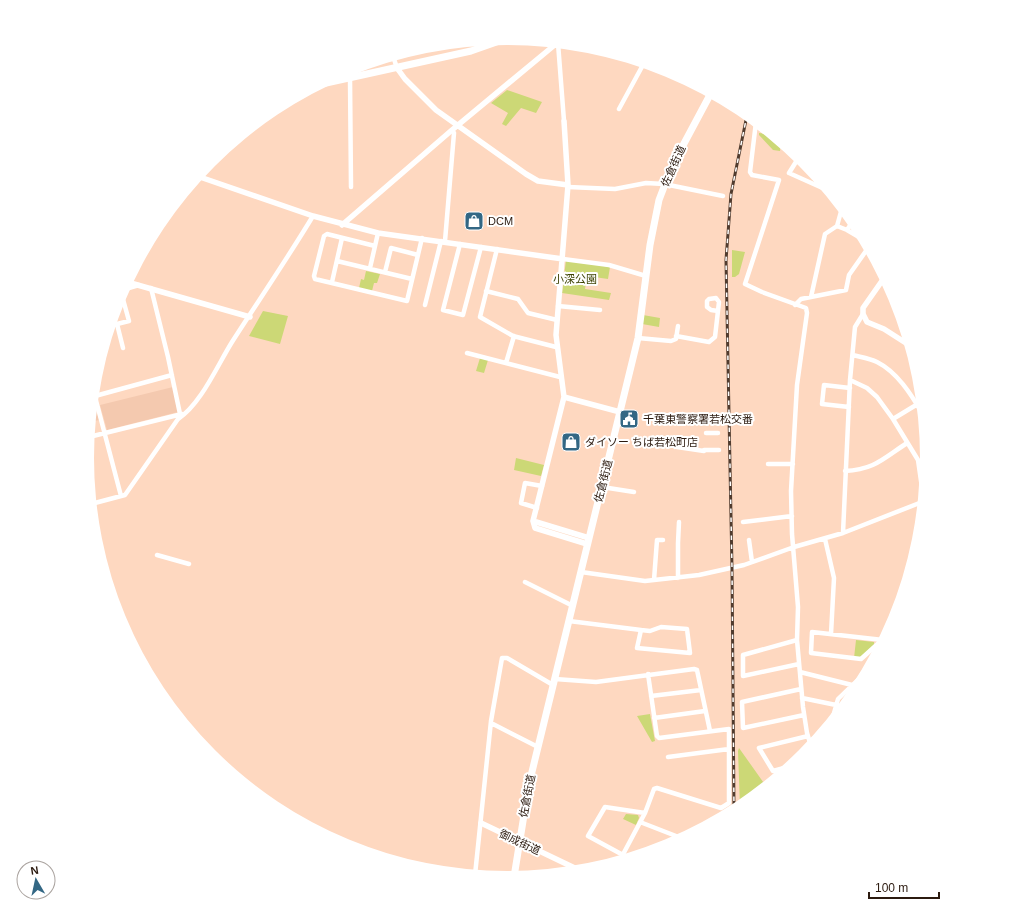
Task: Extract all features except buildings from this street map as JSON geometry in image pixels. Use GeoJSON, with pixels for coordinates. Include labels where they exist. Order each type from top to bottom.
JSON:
{"type":"FeatureCollection","features":[{"type":"Feature","properties":{"kind":"main road"},"geometry":{"type":"LineString","coordinates":[[340,80],[480,49],[489,46]]}},
{"type":"Feature","properties":{"kind":"main road","name":"佐倉街道"},"geometry":{"type":"LineString","coordinates":[[515,871],[529,784],[638,338],[655,212],[664,184],[681,146],[708,97]]}},
{"type":"Feature","properties":{"kind":"street"},"geometry":{"type":"LineString","coordinates":[[342,224],[551,48]]}},
{"type":"Feature","properties":{"kind":"street"},"geometry":{"type":"LineString","coordinates":[[558,49],[568,186],[556,347],[564,397],[533,521],[535,528],[588,541]]}},
{"type":"Feature","properties":{"kind":"street"},"geometry":{"type":"LineString","coordinates":[[395,61],[397,68],[405,79],[436,110],[538,181],[568,186],[615,189],[646,183],[664,184],[723,196]]}},
{"type":"Feature","properties":{"kind":"street"},"geometry":{"type":"LineString","coordinates":[[619,109],[641,68]]}},
{"type":"Feature","properties":{"kind":"street"},"geometry":{"type":"LineString","coordinates":[[350,78],[351,187]]}},
{"type":"Feature","properties":{"kind":"street"},"geometry":{"type":"LineString","coordinates":[[755,128],[750,172],[752,175],[779,180],[745,284],[795,305],[806,308],[807,313],[797,385],[792,516],[798,607],[797,640],[804,715],[809,739]]}},
{"type":"Feature","properties":{"kind":"street"},"geometry":{"type":"LineString","coordinates":[[425,305],[443,241],[454,133],[452,130]]}},
{"type":"Feature","properties":{"kind":"street"},"geometry":{"type":"LineString","coordinates":[[796,163],[789,174],[817,186]]}},
{"type":"Feature","properties":{"kind":"street"},"geometry":{"type":"LineString","coordinates":[[203,178],[313,216],[378,233],[609,265],[646,276]]}},
{"type":"Feature","properties":{"kind":"street"},"geometry":{"type":"LineString","coordinates":[[811,297],[825,234],[836,226],[840,215]]}},
{"type":"Feature","properties":{"kind":"street"},"geometry":{"type":"LineString","coordinates":[[96,503],[125,495],[178,419],[191,410],[313,216]]}},
{"type":"Feature","properties":{"kind":"street"},"geometry":{"type":"LineString","coordinates":[[836,226],[853,233]]}},
{"type":"Feature","properties":{"kind":"street"},"geometry":{"type":"LineString","coordinates":[[370,268],[378,233]]}},
{"type":"Feature","properties":{"kind":"street"},"geometry":{"type":"LineString","coordinates":[[375,246],[327,234],[324,236],[314,276],[315,279],[407,301],[422,238]]}},
{"type":"Feature","properties":{"kind":"street"},"geometry":{"type":"LineString","coordinates":[[332,282],[342,238]]}},
{"type":"Feature","properties":{"kind":"street"},"geometry":{"type":"LineString","coordinates":[[460,244],[443,310],[463,315],[481,247]]}},
{"type":"Feature","properties":{"kind":"street"},"geometry":{"type":"LineString","coordinates":[[385,272],[391,248],[418,255]]}},
{"type":"Feature","properties":{"kind":"street"},"geometry":{"type":"LineString","coordinates":[[497,249],[480,316],[514,336],[556,347]]}},
{"type":"Feature","properties":{"kind":"street"},"geometry":{"type":"LineString","coordinates":[[795,305],[801,300],[811,297],[846,290],[849,275],[865,253]]}},
{"type":"Feature","properties":{"kind":"street"},"geometry":{"type":"LineString","coordinates":[[337,260],[412,278]]}},
{"type":"Feature","properties":{"kind":"street"},"geometry":{"type":"LineString","coordinates":[[132,283],[250,317]]}},
{"type":"Feature","properties":{"kind":"street"},"geometry":{"type":"LineString","coordinates":[[881,283],[863,308],[863,314],[867,322],[884,329],[902,341]]}},
{"type":"Feature","properties":{"kind":"street"},"geometry":{"type":"LineString","coordinates":[[130,288],[139,285]]}},
{"type":"Feature","properties":{"kind":"street"},"geometry":{"type":"LineString","coordinates":[[151,288],[180,414]]}},
{"type":"Feature","properties":{"kind":"street"},"geometry":{"type":"LineString","coordinates":[[486,291],[518,299],[528,314],[557,320]]}},
{"type":"Feature","properties":{"kind":"street"},"geometry":{"type":"LineString","coordinates":[[123,348],[117,324],[129,321],[124,301]]}},
{"type":"Feature","properties":{"kind":"street"},"geometry":{"type":"LineString","coordinates":[[558,306],[600,310]]}},
{"type":"Feature","properties":{"kind":"street"},"geometry":{"type":"LineString","coordinates":[[676,336],[709,342],[715,337],[718,311]]}},
{"type":"Feature","properties":{"kind":"street"},"geometry":{"type":"LineString","coordinates":[[843,533],[850,380],[855,327],[863,314]]}},
{"type":"Feature","properties":{"kind":"street"},"geometry":{"type":"LineString","coordinates":[[638,338],[671,341],[676,339],[678,326]]}},
{"type":"Feature","properties":{"kind":"street"},"geometry":{"type":"LineString","coordinates":[[506,362],[514,336]]}},
{"type":"Feature","properties":{"kind":"street"},"geometry":{"type":"LineString","coordinates":[[467,353],[560,377]]}},
{"type":"Feature","properties":{"kind":"street"},"geometry":{"type":"LineString","coordinates":[[853,355],[876,361],[887,368],[915,399]]}},
{"type":"Feature","properties":{"kind":"street"},"geometry":{"type":"LineString","coordinates":[[98,395],[172,375]]}},
{"type":"Feature","properties":{"kind":"street"},"geometry":{"type":"LineString","coordinates":[[850,380],[872,392],[893,419],[918,460],[920,471]]}},
{"type":"Feature","properties":{"kind":"street"},"geometry":{"type":"LineString","coordinates":[[849,407],[822,404],[824,385],[850,388]]}},
{"type":"Feature","properties":{"kind":"street"},"geometry":{"type":"LineString","coordinates":[[564,397],[620,412]]}},
{"type":"Feature","properties":{"kind":"street"},"geometry":{"type":"LineString","coordinates":[[97,404],[121,496]]}},
{"type":"Feature","properties":{"kind":"street"},"geometry":{"type":"LineString","coordinates":[[893,419],[916,405]]}},
{"type":"Feature","properties":{"kind":"street"},"geometry":{"type":"LineString","coordinates":[[94,436],[180,414],[185,415]]}},
{"type":"Feature","properties":{"kind":"street"},"geometry":{"type":"LineString","coordinates":[[706,433],[718,433]]}},
{"type":"Feature","properties":{"kind":"street"},"geometry":{"type":"LineString","coordinates":[[845,470],[862,470],[873,466],[907,443]]}},
{"type":"Feature","properties":{"kind":"street"},"geometry":{"type":"LineString","coordinates":[[677,448],[719,450]]}},
{"type":"Feature","properties":{"kind":"street"},"geometry":{"type":"LineString","coordinates":[[768,464],[793,464]]}},
{"type":"Feature","properties":{"kind":"street"},"geometry":{"type":"LineString","coordinates":[[536,508],[520,503],[525,483],[542,486]]}},
{"type":"Feature","properties":{"kind":"street"},"geometry":{"type":"LineString","coordinates":[[602,487],[634,492]]}},
{"type":"Feature","properties":{"kind":"street"},"geometry":{"type":"LineString","coordinates":[[581,572],[645,581],[678,578],[732,568],[794,547],[843,533],[917,504]]}},
{"type":"Feature","properties":{"kind":"street"},"geometry":{"type":"LineString","coordinates":[[744,522],[792,516]]}},
{"type":"Feature","properties":{"kind":"street"},"geometry":{"type":"LineString","coordinates":[[678,578],[678,542],[680,522]]}},
{"type":"Feature","properties":{"kind":"street"},"geometry":{"type":"LineString","coordinates":[[825,539],[834,578],[831,634]]}},
{"type":"Feature","properties":{"kind":"street"},"geometry":{"type":"LineString","coordinates":[[654,580],[657,540],[663,540]]}},
{"type":"Feature","properties":{"kind":"street"},"geometry":{"type":"LineString","coordinates":[[749,540],[752,562]]}},
{"type":"Feature","properties":{"kind":"street"},"geometry":{"type":"LineString","coordinates":[[157,555],[190,564]]}},
{"type":"Feature","properties":{"kind":"street"},"geometry":{"type":"LineString","coordinates":[[525,582],[573,606]]}},
{"type":"Feature","properties":{"kind":"street"},"geometry":{"type":"LineString","coordinates":[[569,621],[650,631],[661,627],[687,629],[690,653],[637,648],[641,630]]}},
{"type":"Feature","properties":{"kind":"street"},"geometry":{"type":"LineString","coordinates":[[873,648],[861,659],[810,653],[812,632],[878,639]]}},
{"type":"Feature","properties":{"kind":"street"},"geometry":{"type":"LineString","coordinates":[[797,640],[743,655],[743,676],[799,664]]}},
{"type":"Feature","properties":{"kind":"street"},"geometry":{"type":"LineString","coordinates":[[476,870],[491,723],[502,658],[507,658],[554,682],[596,682],[648,674],[694,669],[697,670],[710,732]]}},
{"type":"Feature","properties":{"kind":"street"},"geometry":{"type":"LineString","coordinates":[[800,672],[851,685]]}},
{"type":"Feature","properties":{"kind":"street"},"geometry":{"type":"LineString","coordinates":[[624,854],[645,813],[653,790],[657,788],[720,808],[729,803],[729,729],[659,738],[657,736],[648,674]]}},
{"type":"Feature","properties":{"kind":"street"},"geometry":{"type":"LineString","coordinates":[[802,698],[836,705],[838,699],[850,687]]}},
{"type":"Feature","properties":{"kind":"street"},"geometry":{"type":"LineString","coordinates":[[801,689],[742,702],[743,728],[804,715]]}},
{"type":"Feature","properties":{"kind":"street"},"geometry":{"type":"LineString","coordinates":[[651,696],[701,690]]}},
{"type":"Feature","properties":{"kind":"street"},"geometry":{"type":"LineString","coordinates":[[654,718],[705,711]]}},
{"type":"Feature","properties":{"kind":"street"},"geometry":{"type":"LineString","coordinates":[[491,723],[538,747]]}},
{"type":"Feature","properties":{"kind":"street"},"geometry":{"type":"LineString","coordinates":[[778,770],[773,771],[759,748],[808,736]]}},
{"type":"Feature","properties":{"kind":"street"},"geometry":{"type":"LineString","coordinates":[[668,757],[729,749]]}},
{"type":"Feature","properties":{"kind":"street"},"geometry":{"type":"LineString","coordinates":[[618,855],[588,836],[605,807],[645,813]]}},
{"type":"Feature","properties":{"kind":"street"},"geometry":{"type":"LineString","coordinates":[[640,822],[674,834]]}},
{"type":"Feature","properties":{"kind":"street","name":"御成街道"},"geometry":{"type":"LineString","coordinates":[[481,823],[570,866]]}},
{"type":"Feature","properties":{"kind":"shaded area"},"geometry":{"type":"Polygon","coordinates":[[[173,387],[178,412],[107,430],[100,405],[173,387]]]}},
{"type":"Feature","properties":{"kind":"shaded area"},"geometry":{"type":"Polygon","coordinates":[[[96,410],[99,420],[95,421],[96,410]]]}},
{"type":"Feature","properties":{"kind":"green space"},"geometry":{"type":"Polygon","coordinates":[[[507,90],[542,102],[536,113],[521,108],[506,126],[502,124],[508,113],[491,103],[507,90]]]}},
{"type":"Feature","properties":{"kind":"green space"},"geometry":{"type":"Polygon","coordinates":[[[759,133],[762,133],[780,148],[780,151],[773,150],[759,135],[759,133]]]}},
{"type":"Feature","properties":{"kind":"green space"},"geometry":{"type":"Polygon","coordinates":[[[732,250],[745,252],[739,274],[735,277],[732,277],[732,250]]]}},
{"type":"Feature","properties":{"kind":"green space","name":"小深公園"},"geometry":{"type":"Polygon","coordinates":[[[566,260],[610,267],[608,279],[587,276],[585,289],[611,293],[609,300],[562,293],[566,260]]]}},
{"type":"Feature","properties":{"kind":"green space"},"geometry":{"type":"Polygon","coordinates":[[[366,271],[380,274],[377,283],[374,283],[372,291],[359,288],[361,279],[364,280],[366,271]]]}},
{"type":"Feature","properties":{"kind":"green space"},"geometry":{"type":"Polygon","coordinates":[[[263,311],[288,316],[280,344],[249,336],[263,311]]]}},
{"type":"Feature","properties":{"kind":"green space"},"geometry":{"type":"Polygon","coordinates":[[[643,315],[660,318],[659,327],[642,324],[643,315]]]}},
{"type":"Feature","properties":{"kind":"green space"},"geometry":{"type":"Polygon","coordinates":[[[480,358],[488,360],[484,373],[476,371],[480,358]]]}},
{"type":"Feature","properties":{"kind":"green space"},"geometry":{"type":"Polygon","coordinates":[[[516,458],[544,465],[541,476],[514,470],[516,458]]]}},
{"type":"Feature","properties":{"kind":"green space"},"geometry":{"type":"Polygon","coordinates":[[[856,640],[874,642],[874,646],[862,657],[854,658],[856,640]]]}},
{"type":"Feature","properties":{"kind":"green space"},"geometry":{"type":"Polygon","coordinates":[[[650,714],[655,741],[652,742],[637,716],[650,714]]]}},
{"type":"Feature","properties":{"kind":"green space"},"geometry":{"type":"Polygon","coordinates":[[[739,748],[763,782],[740,798],[739,748]]]}},
{"type":"Feature","properties":{"kind":"green space"},"geometry":{"type":"Polygon","coordinates":[[[626,814],[638,815],[639,818],[636,825],[623,819],[626,814]]]}},
{"type":"Feature","properties":{"kind":"railway"},"geometry":{"type":"LineString","coordinates":[[734,802],[732,568],[726,260],[731,194],[746,122]]}},
{"type":"Feature","properties":{"kind":"place","name":"DCM"},"geometry":{"type":"Point","coordinates":[474,221]}},
{"type":"Feature","properties":{"kind":"place","name":"千葉東警察署若松交番"},"geometry":{"type":"Point","coordinates":[629,419]}},
{"type":"Feature","properties":{"kind":"place","name":"ダイソー ちば若松町店"},"geometry":{"type":"Point","coordinates":[571,442]}}]}
